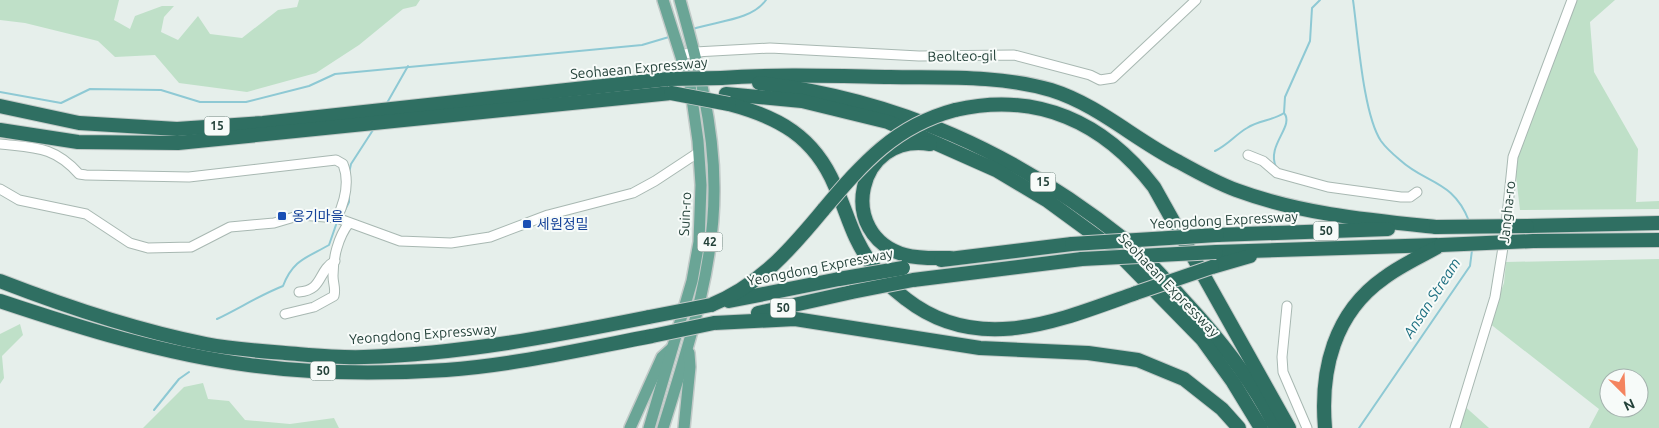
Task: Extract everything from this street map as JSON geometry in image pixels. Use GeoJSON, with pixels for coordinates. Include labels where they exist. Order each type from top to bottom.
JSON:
{"type":"FeatureCollection","features":[{"type":"Feature","properties":{"kind":"highway"},"geometry":{"type":"LineString","coordinates":[[720,78],[762,75],[973,78],[1023,84],[1052,91],[1107,116],[1177,161],[1235,190],[1294,208],[1348,218],[1436,227]]}},
{"type":"Feature","properties":{"kind":"highway","name":"Seohaean Expressway"},"geometry":{"type":"LineString","coordinates":[[0,130],[78,142],[178,143],[348,126],[406,114],[668,79],[720,78],[802,89],[897,112],[993,152],[1059,191],[1126,242],[1182,299],[1212,332],[1239,367],[1276,428]]}},
{"type":"Feature","properties":{"kind":"highway","name":"Seohaean Expressway"},"geometry":{"type":"LineString","coordinates":[[0,106],[79,123],[177,129],[263,123],[354,112],[406,114],[671,93],[727,99],[802,101],[846,111],[888,122],[1004,174],[1048,201],[1115,250],[1202,339],[1233,382],[1261,428]]}},
{"type":"Feature","properties":{"kind":"highway"},"geometry":{"type":"LineString","coordinates":[[727,99],[775,119],[788,127],[811,148],[831,176],[856,238],[871,264],[893,289],[932,316],[962,327],[1016,329],[1064,318],[1245,257],[1288,251]]}},
{"type":"Feature","properties":{"kind":"highway"},"geometry":{"type":"LineString","coordinates":[[711,305],[735,294],[766,273],[792,248],[861,167],[890,140],[918,123],[955,110],[1005,103],[1034,106],[1056,112],[1090,128],[1136,164],[1154,187],[1288,428]]}},
{"type":"Feature","properties":{"kind":"highway"},"geometry":{"type":"LineString","coordinates":[[941,146],[911,143],[897,147],[883,155],[873,166],[865,182],[862,204],[868,224],[885,246],[905,255],[950,258]]}},
{"type":"Feature","properties":{"kind":"highway","name":"Yeongdong Expressway"},"geometry":{"type":"LineString","coordinates":[[0,281],[60,304],[152,332],[207,344],[321,356],[364,357],[466,349],[524,342],[950,258],[1072,244],[1217,235],[1436,227],[1659,223]]}},
{"type":"Feature","properties":{"kind":"highway","name":"50"},"geometry":{"type":"LineString","coordinates":[[0,301],[55,319],[151,346],[249,365],[304,371],[446,370],[528,360],[652,336],[913,280],[1082,259],[1216,252],[1533,241],[1659,240]]}},
{"type":"Feature","properties":{"kind":"highway"},"geometry":{"type":"LineString","coordinates":[[1325,428],[1324,398],[1327,364],[1338,331],[1348,314],[1383,278],[1441,245]]}},
{"type":"Feature","properties":{"kind":"highway"},"geometry":{"type":"LineString","coordinates":[[714,323],[796,319],[980,348],[1088,353],[1138,360],[1184,379],[1222,409],[1239,428]]}},
{"type":"Feature","properties":{"kind":"main road","name":"Suin-ro"},"geometry":{"type":"LineString","coordinates":[[649,428],[692,281],[699,242],[701,185],[699,152],[690,85],[663,0]]}},
{"type":"Feature","properties":{"kind":"main road","name":"Suin-ro"},"geometry":{"type":"LineString","coordinates":[[663,428],[688,346],[704,282],[713,216],[714,186],[708,118],[694,48],[680,0]]}},
{"type":"Feature","properties":{"kind":"main road"},"geometry":{"type":"LineString","coordinates":[[684,428],[690,367],[688,346]]}},
{"type":"Feature","properties":{"kind":"main road"},"geometry":{"type":"LineString","coordinates":[[630,428],[662,357],[673,347]]}},
{"type":"Feature","properties":{"kind":"street","name":"Beolteo-gil"},"geometry":{"type":"LineString","coordinates":[[679,52],[694,48],[770,48],[919,56],[1014,55],[1090,75],[1100,80],[1113,78],[1196,0]]}},
{"type":"Feature","properties":{"kind":"street","name":"Jangha-ro"},"geometry":{"type":"LineString","coordinates":[[1455,428],[1496,297],[1513,157],[1572,0]]}},
{"type":"Feature","properties":{"kind":"street"},"geometry":{"type":"LineString","coordinates":[[0,144],[47,150],[66,160],[79,174],[86,175],[189,177],[336,160],[343,164],[346,177],[346,194],[337,218]]}},
{"type":"Feature","properties":{"kind":"street"},"geometry":{"type":"LineString","coordinates":[[0,190],[19,200],[86,214],[130,243],[148,248],[191,247],[230,227],[274,223],[301,215],[337,218],[400,241],[451,243],[490,237],[548,215],[633,193],[699,152]]}},
{"type":"Feature","properties":{"kind":"street"},"geometry":{"type":"LineString","coordinates":[[1248,155],[1263,161],[1277,173],[1328,187],[1401,197],[1410,197],[1417,192]]}},
{"type":"Feature","properties":{"kind":"street"},"geometry":{"type":"LineString","coordinates":[[285,314],[314,307],[334,296],[335,260],[340,237],[349,223]]}},
{"type":"Feature","properties":{"kind":"street"},"geometry":{"type":"LineString","coordinates":[[299,292],[308,291],[316,286],[324,270],[335,260]]}},
{"type":"Feature","properties":{"kind":"street"},"geometry":{"type":"LineString","coordinates":[[1287,306],[1282,357],[1283,372],[1307,428]]}},
{"type":"Feature","properties":{"kind":"green space"},"geometry":{"type":"Polygon","coordinates":[[[0,0],[119,0],[114,20],[130,29],[135,16],[162,6],[174,6],[164,17],[161,32],[178,40],[198,16],[210,34],[242,38],[278,10],[297,7],[299,0],[420,0],[416,6],[403,9],[359,45],[316,73],[247,92],[179,83],[155,55],[115,57],[98,41],[25,23],[0,20],[0,0]]]}},
{"type":"Feature","properties":{"kind":"green space"},"geometry":{"type":"Polygon","coordinates":[[[1571,0],[1615,0],[1590,22],[1594,72],[1638,149],[1636,202],[1659,201],[1659,209],[1520,210],[1514,159],[1571,0]]]}},
{"type":"Feature","properties":{"kind":"green space"},"geometry":{"type":"Polygon","coordinates":[[[1659,259],[1659,428],[1589,428],[1599,409],[1489,323],[1504,283],[1506,262],[1659,259]]]}},
{"type":"Feature","properties":{"kind":"green space"},"geometry":{"type":"Polygon","coordinates":[[[20,324],[23,335],[2,356],[4,378],[0,384],[0,334],[20,324]]]}},
{"type":"Feature","properties":{"kind":"green space"},"geometry":{"type":"Polygon","coordinates":[[[203,383],[208,399],[229,401],[245,420],[290,424],[334,418],[339,428],[143,428],[184,387],[203,383]]]}},
{"type":"Feature","properties":{"kind":"green space"},"geometry":{"type":"Polygon","coordinates":[[[1461,403],[1489,428],[1454,428],[1461,403]]]}},
{"type":"Feature","properties":{"kind":"waterway"},"geometry":{"type":"LineString","coordinates":[[693,29],[742,16],[759,7],[766,0]]}},
{"type":"Feature","properties":{"kind":"waterway"},"geometry":{"type":"LineString","coordinates":[[1215,151],[1252,125],[1275,118],[1284,113],[1285,97],[1310,41],[1312,8],[1320,0]]}},
{"type":"Feature","properties":{"kind":"waterway","name":"Ansan Stream"},"geometry":{"type":"LineString","coordinates":[[1353,0],[1366,94],[1375,129],[1381,141],[1410,168],[1447,190],[1463,208],[1469,221]]}},
{"type":"Feature","properties":{"kind":"waterway"},"geometry":{"type":"LineString","coordinates":[[0,92],[61,103],[90,89],[161,90],[200,102],[246,102],[309,86],[335,74],[642,45],[669,37]]}},
{"type":"Feature","properties":{"kind":"waterway"},"geometry":{"type":"LineString","coordinates":[[387,103],[408,66]]}},
{"type":"Feature","properties":{"kind":"waterway"},"geometry":{"type":"LineString","coordinates":[[1276,167],[1275,151],[1286,124],[1284,113]]}},
{"type":"Feature","properties":{"kind":"waterway"},"geometry":{"type":"LineString","coordinates":[[349,173],[351,164],[373,130]]}},
{"type":"Feature","properties":{"kind":"waterway"},"geometry":{"type":"LineString","coordinates":[[343,214],[349,202],[349,196]]}},
{"type":"Feature","properties":{"kind":"waterway"},"geometry":{"type":"LineString","coordinates":[[217,319],[283,286],[291,270],[296,265],[329,245],[337,222]]}},
{"type":"Feature","properties":{"kind":"waterway","name":"Ansan Stream"},"geometry":{"type":"LineString","coordinates":[[1359,428],[1470,266],[1472,250]]}},
{"type":"Feature","properties":{"kind":"waterway"},"geometry":{"type":"LineString","coordinates":[[154,410],[179,379],[189,372]]}},
{"type":"Feature","properties":{"kind":"place","name":"옹기마을"},"geometry":{"type":"Point","coordinates":[282,216]}},
{"type":"Feature","properties":{"kind":"place","name":"세원정밀"},"geometry":{"type":"Point","coordinates":[527,224]}}]}
